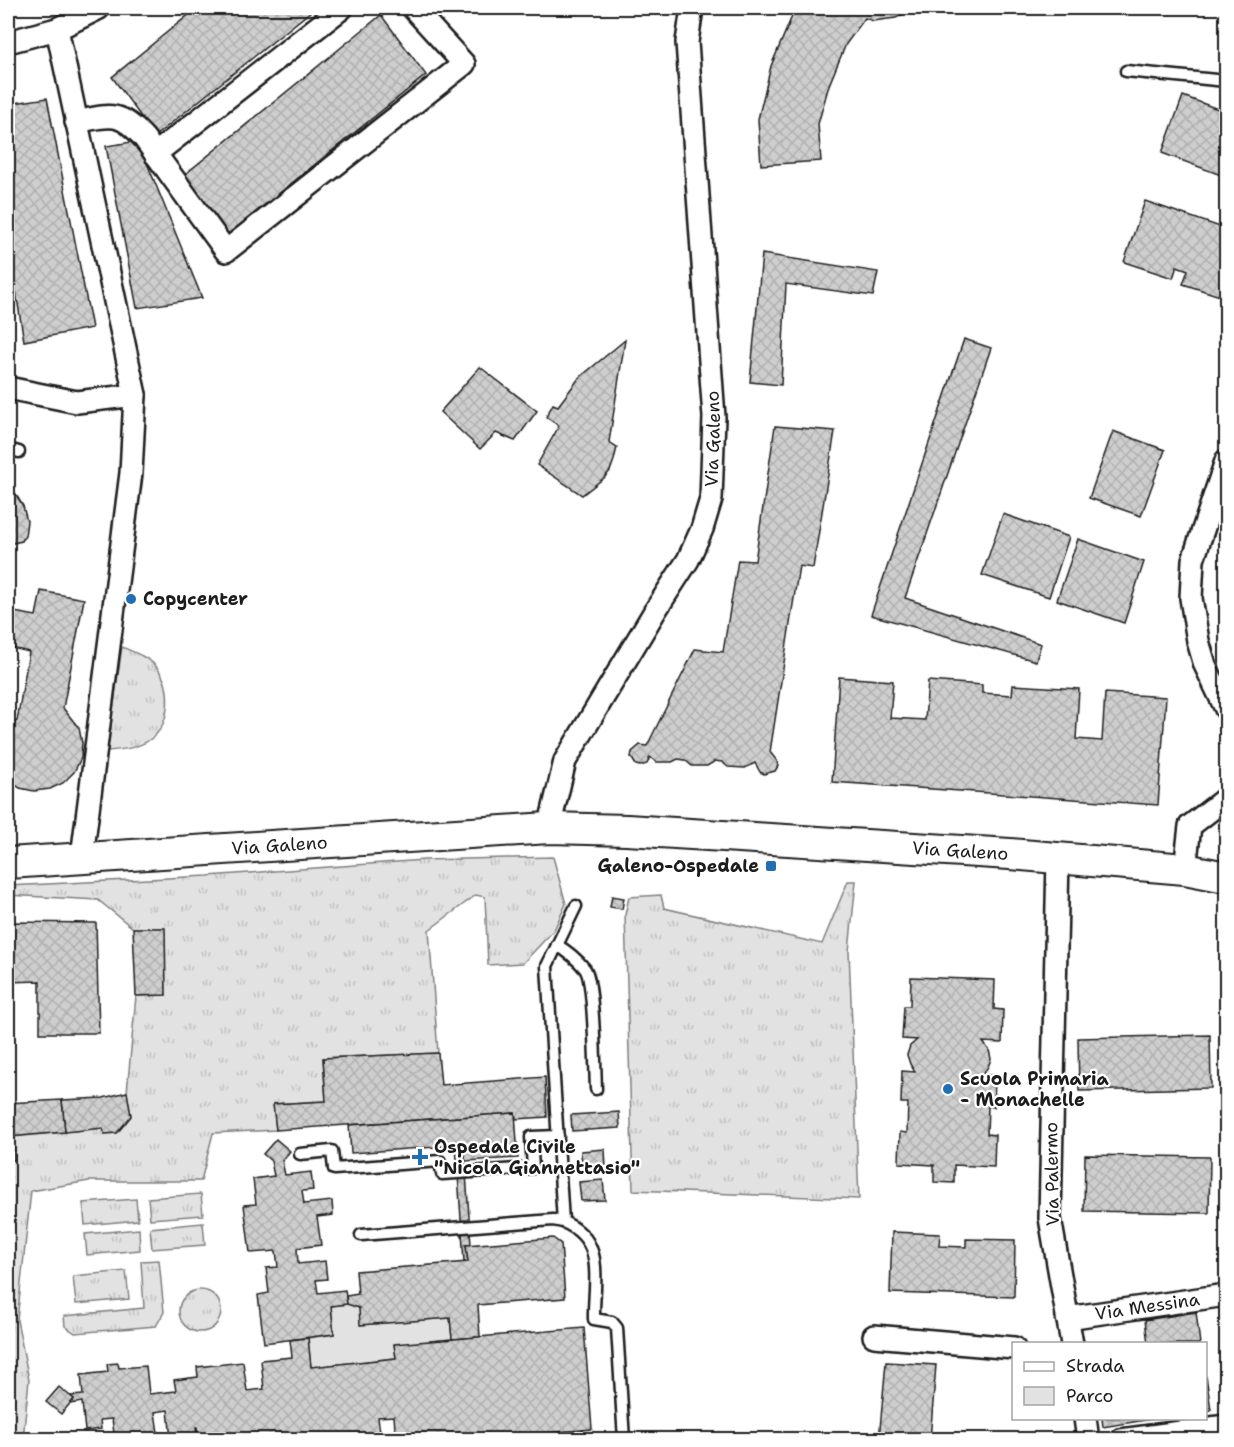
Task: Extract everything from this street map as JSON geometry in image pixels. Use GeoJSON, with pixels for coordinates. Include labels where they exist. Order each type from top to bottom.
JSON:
{"type":"FeatureCollection","features":[{"type":"Feature","properties":{"kind":"main road","name":"Via Galeno"},"geometry":{"type":"LineString","coordinates":[[8,863],[549,828],[627,830],[1058,858],[1185,868],[1227,877]]}},
{"type":"Feature","properties":{"kind":"street"},"geometry":{"type":"LineString","coordinates":[[8,42],[57,29],[99,8]]}},
{"type":"Feature","properties":{"kind":"street"},"geometry":{"type":"LineString","coordinates":[[155,154],[342,8]]}},
{"type":"Feature","properties":{"kind":"street"},"geometry":{"type":"LineString","coordinates":[[76,122],[110,115],[129,122],[226,251],[464,64],[413,8]]}},
{"type":"Feature","properties":{"kind":"street","name":"Via Galeno"},"geometry":{"type":"LineString","coordinates":[[549,828],[565,761],[654,611],[688,560],[702,529],[711,499],[714,417],[687,42],[692,8]]}},
{"type":"Feature","properties":{"kind":"street"},"geometry":{"type":"LineString","coordinates":[[57,29],[135,395],[131,473],[82,857]]}},
{"type":"Feature","properties":{"kind":"street"},"geometry":{"type":"LineString","coordinates":[[8,387],[77,402],[135,395]]}},
{"type":"Feature","properties":{"kind":"street"},"geometry":{"type":"LineString","coordinates":[[1227,461],[1193,560],[1191,597],[1198,641],[1205,665],[1227,709]]}},
{"type":"Feature","properties":{"kind":"street"},"geometry":{"type":"LineString","coordinates":[[1185,868],[1190,826],[1227,798]]}},
{"type":"Feature","properties":{"kind":"street","name":"Via Palermo"},"geometry":{"type":"LineString","coordinates":[[1058,858],[1050,1218],[1072,1342]]}},
{"type":"Feature","properties":{"kind":"street","name":"Via Messina"},"geometry":{"type":"LineString","coordinates":[[1067,1318],[1227,1294]]}},
{"type":"Feature","properties":{"kind":"street"},"geometry":{"type":"LineString","coordinates":[[874,1336],[1012,1348]]}},
{"type":"Feature","properties":{"kind":"street"},"geometry":{"type":"LineString","coordinates":[[1085,1420],[1088,1440]]}},
{"type":"Feature","properties":{"kind":"street"},"geometry":{"type":"LineString","coordinates":[[1121,1440],[1227,1426]]}},
{"type":"Feature","properties":{"kind":"lane"},"geometry":{"type":"LineString","coordinates":[[1126,71],[1227,81]]}},
{"type":"Feature","properties":{"kind":"lane"},"geometry":{"type":"LineString","coordinates":[[562,1222],[547,966],[576,906]]}},
{"type":"Feature","properties":{"kind":"lane"},"geometry":{"type":"LineString","coordinates":[[556,945],[571,954],[586,970],[590,987],[596,1089]]}},
{"type":"Feature","properties":{"kind":"lane"},"geometry":{"type":"LineString","coordinates":[[300,1154],[332,1151],[334,1169],[440,1161],[442,1174],[533,1167],[531,1137],[558,1136]]}},
{"type":"Feature","properties":{"kind":"lane"},"geometry":{"type":"LineString","coordinates":[[361,1235],[553,1220],[562,1222],[580,1232],[593,1254],[596,1279],[594,1319],[612,1322],[617,1328],[624,1440]]}},
{"type":"Feature","properties":{"kind":"green space"},"geometry":{"type":"Polygon","coordinates":[[[122,647],[137,653],[158,669],[166,686],[166,715],[163,724],[152,738],[136,746],[107,751],[122,647]]]}},
{"type":"Feature","properties":{"kind":"green space"},"geometry":{"type":"Polygon","coordinates":[[[553,857],[566,904],[554,930],[523,963],[488,965],[485,897],[476,895],[429,930],[438,1053],[323,1058],[326,1101],[273,1104],[276,1130],[213,1133],[201,1181],[89,1181],[31,1191],[17,1320],[29,1380],[23,1439],[8,1440],[8,1161],[14,1160],[13,1137],[103,1128],[104,1134],[117,1133],[131,1116],[127,1092],[136,996],[166,995],[164,928],[133,928],[98,900],[8,895],[8,886],[208,876],[424,860],[553,857]]]}},
{"type":"Feature","properties":{"kind":"green space"},"geometry":{"type":"Polygon","coordinates":[[[848,881],[856,881],[849,951],[859,1199],[633,1190],[625,915],[629,897],[661,895],[664,908],[822,944],[848,881]]]}},
{"type":"Feature","properties":{"kind":"green space"},"geometry":{"type":"Polygon","coordinates":[[[201,1194],[203,1215],[150,1219],[148,1198],[201,1194]]]}},
{"type":"Feature","properties":{"kind":"green space"},"geometry":{"type":"Polygon","coordinates":[[[136,1199],[138,1220],[85,1225],[83,1203],[136,1199]]]}},
{"type":"Feature","properties":{"kind":"green space"},"geometry":{"type":"Polygon","coordinates":[[[203,1223],[205,1245],[152,1249],[150,1228],[203,1223]]]}},
{"type":"Feature","properties":{"kind":"green space"},"geometry":{"type":"Polygon","coordinates":[[[139,1229],[140,1250],[87,1255],[85,1234],[139,1229]]]}},
{"type":"Feature","properties":{"kind":"green space"},"geometry":{"type":"Polygon","coordinates":[[[159,1260],[164,1312],[156,1326],[75,1333],[65,1326],[64,1316],[144,1308],[141,1261],[159,1260]]]}},
{"type":"Feature","properties":{"kind":"green space"},"geometry":{"type":"Polygon","coordinates":[[[126,1271],[129,1299],[76,1304],[73,1276],[126,1271]]]}},
{"type":"Feature","properties":{"kind":"green space"},"geometry":{"type":"Polygon","coordinates":[[[200,1290],[215,1296],[221,1311],[215,1326],[200,1332],[185,1326],[179,1311],[185,1296],[200,1290]]]}},
{"type":"Feature","properties":{"kind":"green space"},"geometry":{"type":"Polygon","coordinates":[[[347,1304],[359,1308],[361,1325],[450,1318],[452,1339],[394,1345],[396,1358],[311,1367],[308,1338],[334,1334],[331,1306],[347,1304]]]}},
{"type":"Feature","properties":{"kind":"building"},"geometry":{"type":"Polygon","coordinates":[[[197,8],[315,8],[155,136],[112,77],[197,8]]]}},
{"type":"Feature","properties":{"kind":"building"},"geometry":{"type":"Polygon","coordinates":[[[798,8],[915,8],[896,18],[873,21],[865,18],[846,44],[829,85],[818,124],[821,161],[761,165],[758,119],[771,66],[793,14],[798,8]]]}},
{"type":"Feature","properties":{"kind":"building"},"geometry":{"type":"Polygon","coordinates":[[[381,15],[426,75],[226,236],[183,176],[381,15]]]}},
{"type":"Feature","properties":{"kind":"building"},"geometry":{"type":"Polygon","coordinates":[[[1183,96],[1226,112],[1226,177],[1162,153],[1183,96]]]}},
{"type":"Feature","properties":{"kind":"building"},"geometry":{"type":"Polygon","coordinates":[[[47,98],[92,328],[24,341],[8,243],[8,104],[47,98]]]}},
{"type":"Feature","properties":{"kind":"building"},"geometry":{"type":"Polygon","coordinates":[[[138,141],[202,298],[137,308],[106,146],[138,141]]]}},
{"type":"Feature","properties":{"kind":"building"},"geometry":{"type":"Polygon","coordinates":[[[1145,201],[1226,229],[1226,298],[1183,284],[1188,270],[1177,266],[1173,278],[1124,262],[1145,201]]]}},
{"type":"Feature","properties":{"kind":"building"},"geometry":{"type":"Polygon","coordinates":[[[762,254],[878,272],[873,296],[786,284],[781,385],[750,382],[762,254]]]}},
{"type":"Feature","properties":{"kind":"building"},"geometry":{"type":"Polygon","coordinates":[[[964,339],[991,348],[905,598],[1041,644],[1036,661],[871,615],[964,339]]]}},
{"type":"Feature","properties":{"kind":"building"},"geometry":{"type":"Polygon","coordinates":[[[625,340],[609,442],[617,447],[614,460],[610,471],[604,478],[582,495],[537,465],[559,426],[546,417],[553,404],[558,406],[579,378],[625,340]]]}},
{"type":"Feature","properties":{"kind":"building"},"geometry":{"type":"Polygon","coordinates":[[[480,367],[537,411],[515,441],[496,433],[480,449],[440,412],[480,367]]]}},
{"type":"Feature","properties":{"kind":"building"},"geometry":{"type":"Polygon","coordinates":[[[775,426],[835,431],[813,568],[799,566],[770,752],[778,766],[775,771],[764,774],[760,772],[755,763],[745,768],[728,767],[722,762],[715,761],[707,766],[692,766],[685,760],[656,762],[650,757],[647,764],[636,765],[631,757],[632,752],[640,745],[647,746],[695,649],[723,652],[738,560],[755,561],[775,426]]]}},
{"type":"Feature","properties":{"kind":"building"},"geometry":{"type":"Polygon","coordinates":[[[1113,431],[1165,450],[1141,516],[1089,498],[1113,431]]]}},
{"type":"Feature","properties":{"kind":"building"},"geometry":{"type":"Polygon","coordinates":[[[8,487],[23,506],[27,521],[22,541],[8,544],[8,487]]]}},
{"type":"Feature","properties":{"kind":"building"},"geometry":{"type":"Polygon","coordinates":[[[1003,514],[1069,537],[1049,597],[982,575],[1003,514]]]}},
{"type":"Feature","properties":{"kind":"building"},"geometry":{"type":"Polygon","coordinates":[[[1078,539],[1144,562],[1124,623],[1057,600],[1078,539]]]}},
{"type":"Feature","properties":{"kind":"building"},"geometry":{"type":"Polygon","coordinates":[[[41,591],[84,599],[63,708],[79,728],[82,743],[81,758],[74,772],[63,783],[50,789],[34,791],[20,788],[8,780],[8,726],[17,721],[29,652],[8,647],[8,611],[36,616],[41,591]]]}},
{"type":"Feature","properties":{"kind":"building"},"geometry":{"type":"Polygon","coordinates":[[[839,677],[893,681],[890,718],[925,720],[928,681],[982,685],[982,693],[1012,695],[1013,685],[1079,689],[1076,739],[1102,741],[1105,693],[1166,697],[1158,805],[832,782],[839,677]]]}},
{"type":"Feature","properties":{"kind":"building"},"geometry":{"type":"Polygon","coordinates":[[[612,896],[624,898],[622,909],[610,907],[612,896]]]}},
{"type":"Feature","properties":{"kind":"building"},"geometry":{"type":"Polygon","coordinates":[[[8,922],[96,923],[99,1033],[40,1033],[40,981],[8,982],[8,922]]]}},
{"type":"Feature","properties":{"kind":"building"},"geometry":{"type":"Polygon","coordinates":[[[133,928],[165,928],[166,995],[136,996],[133,928]]]}},
{"type":"Feature","properties":{"kind":"building","name":"Scuola Primaria - Monachelle"},"geometry":{"type":"Polygon","coordinates":[[[911,977],[995,980],[994,1009],[1003,1010],[1002,1043],[983,1042],[989,1050],[991,1059],[982,1075],[995,1075],[994,1107],[988,1106],[987,1134],[995,1135],[994,1167],[954,1165],[954,1183],[934,1182],[934,1165],[899,1163],[900,1132],[907,1133],[908,1103],[901,1103],[902,1071],[915,1072],[907,1055],[910,1046],[917,1040],[902,1039],[904,1006],[910,1006],[911,977]]]}},
{"type":"Feature","properties":{"kind":"building"},"geometry":{"type":"Polygon","coordinates":[[[1210,1035],[1211,1088],[1079,1091],[1078,1038],[1210,1035]]]}},
{"type":"Feature","properties":{"kind":"building"},"geometry":{"type":"Polygon","coordinates":[[[438,1053],[441,1085],[545,1077],[547,1117],[516,1119],[515,1113],[276,1130],[273,1104],[326,1101],[323,1058],[438,1053]]]}},
{"type":"Feature","properties":{"kind":"building"},"geometry":{"type":"Polygon","coordinates":[[[127,1092],[131,1116],[117,1133],[104,1134],[103,1128],[65,1132],[62,1100],[103,1098],[127,1092]]]}},
{"type":"Feature","properties":{"kind":"building"},"geometry":{"type":"Polygon","coordinates":[[[62,1100],[65,1132],[8,1137],[8,1103],[62,1100]]]}},
{"type":"Feature","properties":{"kind":"building"},"geometry":{"type":"Polygon","coordinates":[[[619,1112],[620,1128],[572,1131],[571,1115],[619,1112]]]}},
{"type":"Feature","properties":{"kind":"building"},"geometry":{"type":"Polygon","coordinates":[[[515,1113],[518,1158],[465,1161],[464,1145],[351,1153],[349,1125],[515,1113]]]}},
{"type":"Feature","properties":{"kind":"building"},"geometry":{"type":"Polygon","coordinates":[[[8,1137],[13,1137],[14,1160],[8,1161],[8,1137]]]}},
{"type":"Feature","properties":{"kind":"building"},"geometry":{"type":"Polygon","coordinates":[[[276,1139],[290,1151],[282,1161],[285,1175],[311,1172],[313,1190],[302,1191],[304,1204],[332,1201],[333,1215],[317,1217],[321,1245],[297,1248],[298,1264],[325,1261],[327,1279],[316,1280],[318,1293],[345,1290],[347,1304],[331,1306],[334,1334],[264,1343],[258,1295],[269,1293],[266,1268],[278,1267],[276,1251],[250,1253],[244,1205],[256,1204],[253,1179],[274,1176],[271,1161],[263,1154],[276,1139]]]}},
{"type":"Feature","properties":{"kind":"building"},"geometry":{"type":"Polygon","coordinates":[[[464,1145],[471,1245],[466,1245],[468,1262],[464,1262],[456,1146],[464,1145]]]}},
{"type":"Feature","properties":{"kind":"building"},"geometry":{"type":"Polygon","coordinates":[[[605,1149],[606,1169],[582,1170],[581,1151],[605,1149]]]}},
{"type":"Feature","properties":{"kind":"building"},"geometry":{"type":"Polygon","coordinates":[[[1085,1155],[1210,1157],[1209,1213],[1084,1211],[1085,1155]]]}},
{"type":"Feature","properties":{"kind":"building"},"geometry":{"type":"Polygon","coordinates":[[[603,1180],[605,1200],[581,1201],[579,1182],[603,1180]]]}},
{"type":"Feature","properties":{"kind":"building"},"geometry":{"type":"Polygon","coordinates":[[[892,1232],[940,1234],[939,1246],[966,1247],[966,1239],[1015,1240],[1014,1297],[890,1293],[892,1232]]]}},
{"type":"Feature","properties":{"kind":"building"},"geometry":{"type":"Polygon","coordinates":[[[553,1238],[561,1244],[565,1298],[478,1305],[480,1337],[452,1339],[450,1318],[360,1325],[359,1308],[347,1304],[346,1296],[358,1294],[356,1271],[468,1262],[466,1245],[553,1238]]]}},
{"type":"Feature","properties":{"kind":"building"},"geometry":{"type":"Polygon","coordinates":[[[1196,1312],[1200,1342],[1148,1342],[1145,1320],[1196,1312]]]}},
{"type":"Feature","properties":{"kind":"building"},"geometry":{"type":"Polygon","coordinates":[[[584,1328],[592,1429],[467,1440],[396,1440],[394,1416],[378,1417],[381,1440],[199,1440],[196,1427],[197,1437],[171,1440],[168,1410],[155,1412],[158,1433],[130,1436],[131,1440],[115,1440],[112,1419],[100,1420],[101,1429],[85,1431],[82,1402],[70,1404],[74,1399],[70,1396],[83,1395],[81,1375],[108,1372],[107,1364],[118,1363],[119,1368],[146,1366],[149,1394],[176,1391],[174,1380],[198,1377],[197,1367],[243,1362],[247,1391],[264,1389],[261,1360],[292,1357],[290,1340],[308,1338],[311,1367],[396,1358],[394,1344],[584,1328]]]}},
{"type":"Feature","properties":{"kind":"building"},"geometry":{"type":"Polygon","coordinates":[[[886,1362],[936,1365],[930,1440],[879,1440],[886,1362]]]}},
{"type":"Feature","properties":{"kind":"building"},"geometry":{"type":"Polygon","coordinates":[[[1207,1383],[1211,1410],[1207,1411],[1207,1383]]]}},
{"type":"Feature","properties":{"kind":"building"},"geometry":{"type":"Polygon","coordinates":[[[59,1387],[74,1399],[61,1414],[46,1402],[59,1387]]]}},
{"type":"Feature","properties":{"kind":"building"},"geometry":{"type":"Polygon","coordinates":[[[1102,1420],[1146,1420],[1103,1427],[1102,1420]]]}},
{"type":"Feature","properties":{"kind":"place","name":"Copycenter"},"geometry":{"type":"Point","coordinates":[131,599]}},
{"type":"Feature","properties":{"kind":"place","name":"Galeno-Ospedale"},"geometry":{"type":"Point","coordinates":[771,866]}},
{"type":"Feature","properties":{"kind":"place","name":"Scuola Primaria - Monachelle"},"geometry":{"type":"Point","coordinates":[948,1089]}},
{"type":"Feature","properties":{"kind":"place","name":"Ospedale Civile \"Nicola Giannettasio\""},"geometry":{"type":"Point","coordinates":[420,1157]}}]}
